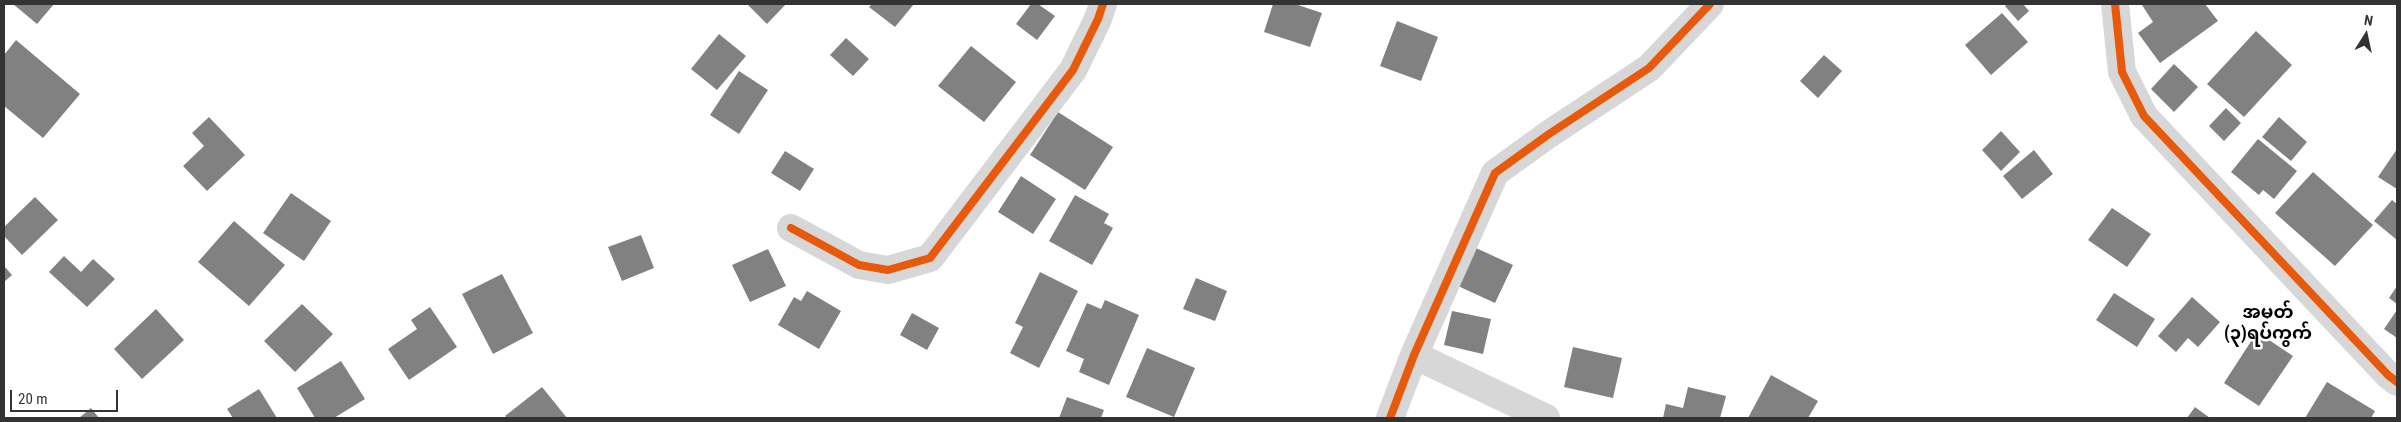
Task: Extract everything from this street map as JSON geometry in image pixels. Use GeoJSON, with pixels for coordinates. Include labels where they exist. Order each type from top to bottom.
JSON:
{"type":"FeatureCollection","features":[{"type":"Feature","properties":{"kind":"street"},"geometry":{"type":"LineString","coordinates":[[791,228],[858,265],[888,270],[930,258],[1073,70],[1098,19],[1103,4]]}},
{"type":"Feature","properties":{"kind":"street"},"geometry":{"type":"LineString","coordinates":[[1390,418],[1414,355],[1495,173],[1549,134],[1649,68],[1710,4]]}},
{"type":"Feature","properties":{"kind":"street"},"geometry":{"type":"LineString","coordinates":[[2115,4],[2122,72],[2144,116],[2388,375],[2397,382]]}},
{"type":"Feature","properties":{"kind":"street"},"geometry":{"type":"LineString","coordinates":[[1414,355],[1546,418]]}},
{"type":"Feature","properties":{"kind":"building"},"geometry":{"type":"Polygon","coordinates":[[[13,4],[54,4],[37,24],[13,4]]]}},
{"type":"Feature","properties":{"kind":"building"},"geometry":{"type":"Polygon","coordinates":[[[747,4],[786,4],[767,24],[747,4]]]}},
{"type":"Feature","properties":{"kind":"building"},"geometry":{"type":"Polygon","coordinates":[[[872,4],[914,4],[895,27],[869,7],[872,4]]]}},
{"type":"Feature","properties":{"kind":"building"},"geometry":{"type":"Polygon","coordinates":[[[1031,4],[1038,4],[1055,16],[1037,40],[1016,24],[1031,4]]]}},
{"type":"Feature","properties":{"kind":"building"},"geometry":{"type":"Polygon","coordinates":[[[1273,4],[1295,4],[1322,13],[1310,47],[1264,32],[1273,4]]]}},
{"type":"Feature","properties":{"kind":"building"},"geometry":{"type":"Polygon","coordinates":[[[2007,4],[2023,4],[2029,11],[2018,21],[2005,6],[2007,4]]]}},
{"type":"Feature","properties":{"kind":"building"},"geometry":{"type":"Polygon","coordinates":[[[2143,4],[2205,4],[2218,21],[2160,63],[2138,33],[2153,22],[2143,4]]]}},
{"type":"Feature","properties":{"kind":"building"},"geometry":{"type":"Polygon","coordinates":[[[2002,13],[2028,42],[1991,75],[1965,45],[2002,13]]]}},
{"type":"Feature","properties":{"kind":"building"},"geometry":{"type":"Polygon","coordinates":[[[1397,21],[1438,37],[1421,81],[1380,66],[1397,21]]]}},
{"type":"Feature","properties":{"kind":"building"},"geometry":{"type":"Polygon","coordinates":[[[2256,31],[2292,65],[2244,117],[2207,84],[2256,31]]]}},
{"type":"Feature","properties":{"kind":"building"},"geometry":{"type":"Polygon","coordinates":[[[719,34],[746,56],[717,90],[691,69],[719,34]]]}},
{"type":"Feature","properties":{"kind":"building"},"geometry":{"type":"Polygon","coordinates":[[[846,38],[869,59],[853,76],[830,55],[846,38]]]}},
{"type":"Feature","properties":{"kind":"building"},"geometry":{"type":"Polygon","coordinates":[[[16,40],[80,94],[43,138],[4,106],[4,55],[16,40]]]}},
{"type":"Feature","properties":{"kind":"building"},"geometry":{"type":"Polygon","coordinates":[[[971,46],[1016,82],[984,122],[938,86],[971,46]]]}},
{"type":"Feature","properties":{"kind":"building"},"geometry":{"type":"Polygon","coordinates":[[[1824,55],[1842,71],[1818,98],[1800,81],[1824,55]]]}},
{"type":"Feature","properties":{"kind":"building"},"geometry":{"type":"Polygon","coordinates":[[[2174,64],[2198,87],[2174,112],[2151,89],[2174,64]]]}},
{"type":"Feature","properties":{"kind":"building"},"geometry":{"type":"Polygon","coordinates":[[[739,71],[768,90],[739,134],[710,115],[739,71]]]}},
{"type":"Feature","properties":{"kind":"building"},"geometry":{"type":"Polygon","coordinates":[[[2226,108],[2241,123],[2224,141],[2209,126],[2226,108]]]}},
{"type":"Feature","properties":{"kind":"building"},"geometry":{"type":"Polygon","coordinates":[[[1058,112],[1113,147],[1085,190],[1030,155],[1058,112]]]}},
{"type":"Feature","properties":{"kind":"building"},"geometry":{"type":"Polygon","coordinates":[[[209,117],[245,155],[207,191],[183,166],[204,146],[192,133],[209,117]]]}},
{"type":"Feature","properties":{"kind":"building"},"geometry":{"type":"Polygon","coordinates":[[[2279,117],[2307,142],[2291,161],[2262,137],[2279,117]]]}},
{"type":"Feature","properties":{"kind":"building"},"geometry":{"type":"Polygon","coordinates":[[[2001,131],[2020,152],[2001,171],[1982,150],[2001,131]]]}},
{"type":"Feature","properties":{"kind":"building"},"geometry":{"type":"Polygon","coordinates":[[[2258,139],[2297,171],[2274,199],[2263,190],[2259,195],[2231,172],[2258,139]]]}},
{"type":"Feature","properties":{"kind":"building"},"geometry":{"type":"Polygon","coordinates":[[[2397,149],[2397,189],[2378,177],[2397,149]]]}},
{"type":"Feature","properties":{"kind":"building"},"geometry":{"type":"Polygon","coordinates":[[[2034,150],[2053,174],[2022,199],[2003,176],[2034,150]]]}},
{"type":"Feature","properties":{"kind":"building"},"geometry":{"type":"Polygon","coordinates":[[[785,151],[814,169],[800,191],[771,173],[785,151]]]}},
{"type":"Feature","properties":{"kind":"building"},"geometry":{"type":"Polygon","coordinates":[[[2313,172],[2373,225],[2335,266],[2275,213],[2313,172]]]}},
{"type":"Feature","properties":{"kind":"building"},"geometry":{"type":"Polygon","coordinates":[[[1021,176],[1056,199],[1033,234],[998,212],[1021,176]]]}},
{"type":"Feature","properties":{"kind":"building"},"geometry":{"type":"Polygon","coordinates":[[[291,193],[331,221],[304,261],[263,233],[291,193]]]}},
{"type":"Feature","properties":{"kind":"building"},"geometry":{"type":"Polygon","coordinates":[[[1075,195],[1109,214],[1104,223],[1113,228],[1092,265],[1049,241],[1075,195]]]}},
{"type":"Feature","properties":{"kind":"building"},"geometry":{"type":"Polygon","coordinates":[[[35,197],[58,220],[22,255],[4,236],[4,227],[35,197]]]}},
{"type":"Feature","properties":{"kind":"building"},"geometry":{"type":"Polygon","coordinates":[[[2392,200],[2397,204],[2397,240],[2374,221],[2392,200]]]}},
{"type":"Feature","properties":{"kind":"building"},"geometry":{"type":"Polygon","coordinates":[[[2112,208],[2151,234],[2127,267],[2088,240],[2112,208]]]}},
{"type":"Feature","properties":{"kind":"building"},"geometry":{"type":"Polygon","coordinates":[[[234,221],[285,265],[249,306],[198,262],[234,221]]]}},
{"type":"Feature","properties":{"kind":"building"},"geometry":{"type":"Polygon","coordinates":[[[641,235],[654,268],[622,281],[608,247],[641,235]]]}},
{"type":"Feature","properties":{"kind":"building"},"geometry":{"type":"Polygon","coordinates":[[[1476,248],[1513,265],[1495,303],[1458,286],[1476,248]]]}},
{"type":"Feature","properties":{"kind":"building"},"geometry":{"type":"Polygon","coordinates":[[[768,249],[786,286],[750,302],[732,265],[768,249]]]}},
{"type":"Feature","properties":{"kind":"building"},"geometry":{"type":"Polygon","coordinates":[[[64,256],[81,272],[93,259],[115,279],[87,307],[49,272],[64,256]]]}},
{"type":"Feature","properties":{"kind":"building"},"geometry":{"type":"Polygon","coordinates":[[[4,266],[12,275],[4,282],[4,266]]]}},
{"type":"Feature","properties":{"kind":"building"},"geometry":{"type":"Polygon","coordinates":[[[1040,272],[1078,291],[1039,368],[1010,353],[1023,327],[1015,323],[1040,272]]]}},
{"type":"Feature","properties":{"kind":"building"},"geometry":{"type":"Polygon","coordinates":[[[502,274],[533,333],[493,354],[462,294],[502,274]]]}},
{"type":"Feature","properties":{"kind":"building"},"geometry":{"type":"Polygon","coordinates":[[[1196,278],[1227,291],[1215,321],[1183,309],[1196,278]]]}},
{"type":"Feature","properties":{"kind":"building"},"geometry":{"type":"Polygon","coordinates":[[[2397,286],[2397,304],[2389,298],[2397,286]]]}},
{"type":"Feature","properties":{"kind":"building"},"geometry":{"type":"Polygon","coordinates":[[[807,291],[841,311],[819,349],[778,325],[794,297],[801,301],[807,291]]]}},
{"type":"Feature","properties":{"kind":"building"},"geometry":{"type":"Polygon","coordinates":[[[2114,293],[2155,319],[2137,347],[2096,320],[2114,293]]]}},
{"type":"Feature","properties":{"kind":"building"},"geometry":{"type":"Polygon","coordinates":[[[2192,297],[2220,322],[2198,347],[2188,338],[2176,352],[2158,336],[2192,297]]]}},
{"type":"Feature","properties":{"kind":"building"},"geometry":{"type":"Polygon","coordinates":[[[1105,300],[1139,315],[1109,385],[1079,372],[1084,359],[1066,351],[1087,303],[1101,309],[1105,300]]]}},
{"type":"Feature","properties":{"kind":"building"},"geometry":{"type":"Polygon","coordinates":[[[302,304],[333,334],[295,372],[264,341],[302,304]]]}},
{"type":"Feature","properties":{"kind":"building"},"geometry":{"type":"Polygon","coordinates":[[[430,307],[457,347],[409,380],[388,349],[417,329],[411,320],[430,307]]]}},
{"type":"Feature","properties":{"kind":"building"},"geometry":{"type":"Polygon","coordinates":[[[156,309],[184,340],[142,379],[114,349],[156,309]]]}},
{"type":"Feature","properties":{"kind":"building"},"geometry":{"type":"Polygon","coordinates":[[[2397,310],[2397,338],[2384,329],[2397,310]]]}},
{"type":"Feature","properties":{"kind":"building"},"geometry":{"type":"Polygon","coordinates":[[[1452,311],[1491,319],[1483,354],[1444,345],[1452,311]]]}},
{"type":"Feature","properties":{"kind":"building"},"geometry":{"type":"Polygon","coordinates":[[[912,313],[939,328],[927,350],[900,335],[912,313]]]}},
{"type":"Feature","properties":{"kind":"building"},"geometry":{"type":"Polygon","coordinates":[[[2257,332],[2293,356],[2259,406],[2224,383],[2257,332]]]}},
{"type":"Feature","properties":{"kind":"building"},"geometry":{"type":"Polygon","coordinates":[[[1573,347],[1622,358],[1613,398],[1564,387],[1573,347]]]}},
{"type":"Feature","properties":{"kind":"building"},"geometry":{"type":"Polygon","coordinates":[[[1147,348],[1195,368],[1174,417],[1126,397],[1147,348]]]}},
{"type":"Feature","properties":{"kind":"building"},"geometry":{"type":"Polygon","coordinates":[[[341,361],[365,399],[334,418],[315,418],[297,388],[341,361]]]}},
{"type":"Feature","properties":{"kind":"building"},"geometry":{"type":"Polygon","coordinates":[[[1771,375],[1818,401],[1808,418],[1748,418],[1771,375]]]}},
{"type":"Feature","properties":{"kind":"building"},"geometry":{"type":"Polygon","coordinates":[[[2327,382],[2375,411],[2371,418],[2305,418],[2327,382]]]}},
{"type":"Feature","properties":{"kind":"building"},"geometry":{"type":"Polygon","coordinates":[[[542,387],[567,418],[507,418],[505,416],[542,387]]]}},
{"type":"Feature","properties":{"kind":"building"},"geometry":{"type":"Polygon","coordinates":[[[1688,387],[1726,396],[1720,418],[1663,418],[1666,404],[1683,408],[1688,387]]]}},
{"type":"Feature","properties":{"kind":"building"},"geometry":{"type":"Polygon","coordinates":[[[259,389],[277,418],[233,418],[227,409],[259,389]]]}},
{"type":"Feature","properties":{"kind":"building"},"geometry":{"type":"Polygon","coordinates":[[[1067,397],[1104,410],[1101,418],[1059,418],[1067,397]]]}},
{"type":"Feature","properties":{"kind":"building"},"geometry":{"type":"Polygon","coordinates":[[[2195,407],[2210,418],[2187,418],[2195,407]]]}},
{"type":"Feature","properties":{"kind":"building"},"geometry":{"type":"Polygon","coordinates":[[[91,408],[99,418],[79,418],[91,408]]]}},
{"type":"Feature","properties":{"kind":"cycle path"},"geometry":{"type":"LineString","coordinates":[[791,228],[859,265],[888,270],[930,258],[1073,70],[1098,19],[1103,4]]}},
{"type":"Feature","properties":{"kind":"cycle path"},"geometry":{"type":"LineString","coordinates":[[1390,418],[1414,355],[1495,173],[1549,134],[1649,68],[1710,4]]}},
{"type":"Feature","properties":{"kind":"cycle path"},"geometry":{"type":"LineString","coordinates":[[2115,4],[2122,72],[2144,116],[2388,375],[2397,382]]}},
{"type":"Feature","properties":{"kind":"district","name":"အမှတ် (၃)ရပ်ကွက်"},"geometry":{"type":"Point","coordinates":[2268,323]}}]}
